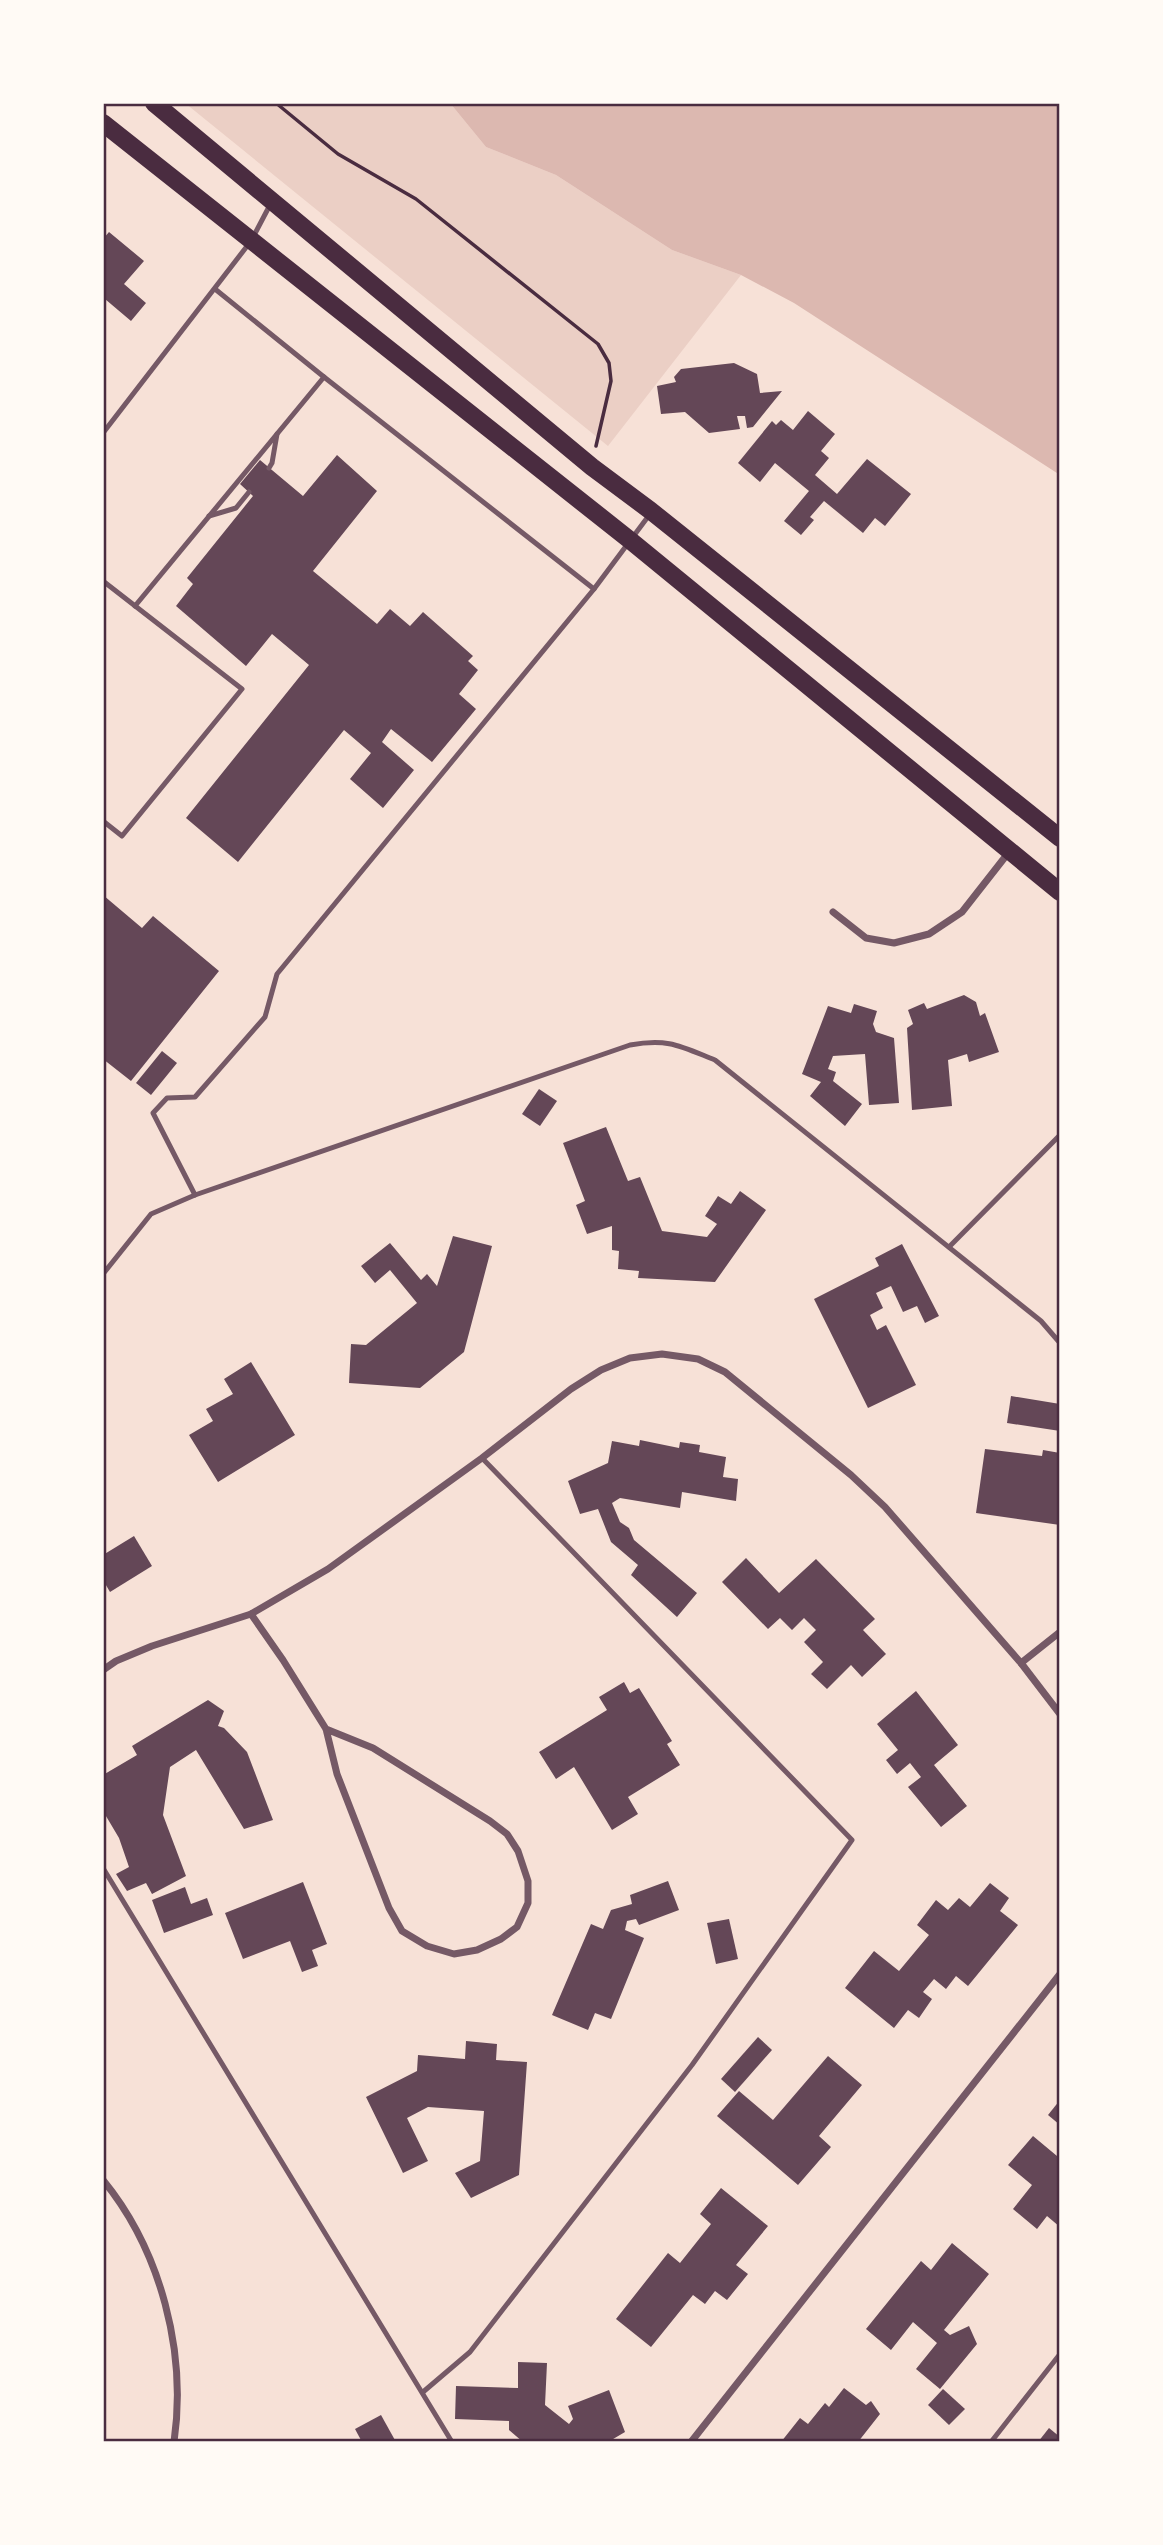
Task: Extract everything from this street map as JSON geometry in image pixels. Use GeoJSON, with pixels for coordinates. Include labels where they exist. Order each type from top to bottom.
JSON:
{"type":"FeatureCollection","features":[{"type":"Feature","properties":{"kind":"main road"},"geometry":{"type":"LineString","coordinates":[[154,103],[592,467],[651,511],[1060,838]]}},
{"type":"Feature","properties":{"kind":"main road"},"geometry":{"type":"LineString","coordinates":[[103,123],[631,541],[1060,892]]}},
{"type":"Feature","properties":{"kind":"street"},"geometry":{"type":"LineString","coordinates":[[833,912],[866,938],[894,943],[929,934],[962,912],[1009,851]]}},
{"type":"Feature","properties":{"kind":"street"},"geometry":{"type":"LineString","coordinates":[[103,1670],[116,1661],[152,1646],[251,1614],[328,1569],[482,1458],[571,1388],[601,1370],[630,1358],[662,1354],[698,1359],[725,1372],[851,1475],[885,1507],[1021,1663],[1060,1714]]}},
{"type":"Feature","properties":{"kind":"street"},"geometry":{"type":"LineString","coordinates":[[251,1614],[326,1729],[337,1774],[388,1908],[402,1931],[427,1946],[454,1954],[477,1950],[501,1939],[517,1927],[528,1903],[528,1881],[518,1850],[507,1834],[373,1748],[326,1729]]}},
{"type":"Feature","properties":{"kind":"street"},"geometry":{"type":"LineString","coordinates":[[1021,1663],[1060,1632]]}},
{"type":"Feature","properties":{"kind":"street"},"geometry":{"type":"LineString","coordinates":[[691,2442],[1060,1974]]}},
{"type":"Feature","properties":{"kind":"street"},"geometry":{"type":"LineString","coordinates":[[103,2180],[125,2211],[142,2243],[169,2314],[177,2374],[178,2416],[174,2442]]}},
{"type":"Feature","properties":{"kind":"lane"},"geometry":{"type":"LineString","coordinates":[[103,433],[251,241],[273,200]]}},
{"type":"Feature","properties":{"kind":"lane"},"geometry":{"type":"LineString","coordinates":[[215,289],[594,589]]}},
{"type":"Feature","properties":{"kind":"lane"},"geometry":{"type":"LineString","coordinates":[[135,606],[324,377]]}},
{"type":"Feature","properties":{"kind":"lane"},"geometry":{"type":"LineString","coordinates":[[269,468],[278,433]]}},
{"type":"Feature","properties":{"kind":"lane"},"geometry":{"type":"LineString","coordinates":[[209,516],[236,508],[249,492]]}},
{"type":"Feature","properties":{"kind":"lane"},"geometry":{"type":"LineString","coordinates":[[195,1195],[153,1113],[167,1098],[195,1097],[265,1017],[277,974],[594,589],[651,511]]}},
{"type":"Feature","properties":{"kind":"lane"},"geometry":{"type":"LineString","coordinates":[[103,581],[242,689],[122,836],[103,821]]}},
{"type":"Feature","properties":{"kind":"lane"},"geometry":{"type":"LineString","coordinates":[[103,1274],[151,1214],[195,1195],[631,1045],[655,1041],[679,1045],[715,1060],[1041,1321],[1060,1343]]}},
{"type":"Feature","properties":{"kind":"lane"},"geometry":{"type":"LineString","coordinates":[[949,1247],[1060,1135]]}},
{"type":"Feature","properties":{"kind":"lane"},"geometry":{"type":"LineString","coordinates":[[423,2392],[470,2352],[496,2319],[692,2065],[852,1840],[482,1458]]}},
{"type":"Feature","properties":{"kind":"lane"},"geometry":{"type":"LineString","coordinates":[[103,1868],[452,2442]]}},
{"type":"Feature","properties":{"kind":"lane"},"geometry":{"type":"LineString","coordinates":[[991,2442],[1060,2354]]}},
{"type":"Feature","properties":{"kind":"path"},"geometry":{"type":"LineString","coordinates":[[276,103],[338,155],[416,199],[598,344],[609,363],[611,381],[592,467]]}},
{"type":"Feature","properties":{"kind":"shaded area"},"geometry":{"type":"Polygon","coordinates":[[[185,103],[450,103],[486,147],[556,175],[672,250],[741,275],[608,446],[185,103]]]}},
{"type":"Feature","properties":{"kind":"shaded area"},"geometry":{"type":"Polygon","coordinates":[[[450,103],[1060,103],[1060,475],[794,303],[741,275],[672,250],[556,175],[486,147],[450,103]]]}},
{"type":"Feature","properties":{"kind":"building"},"geometry":{"type":"Polygon","coordinates":[[[109,232],[144,261],[124,284],[146,303],[131,321],[105,299],[103,301],[103,239],[109,232]]]}},
{"type":"Feature","properties":{"kind":"building"},"geometry":{"type":"Polygon","coordinates":[[[734,363],[757,374],[760,393],[782,391],[753,427],[747,428],[745,416],[737,416],[740,429],[709,433],[685,412],[661,414],[657,386],[676,382],[674,377],[681,369],[734,363]]]}},
{"type":"Feature","properties":{"kind":"building"},"geometry":{"type":"Polygon","coordinates":[[[808,411],[835,434],[821,451],[829,458],[815,475],[837,494],[867,459],[911,494],[885,526],[875,518],[863,533],[824,501],[810,517],[814,520],[801,535],[784,521],[809,491],[775,463],[760,482],[738,463],[772,421],[776,425],[781,420],[793,430],[808,411]]]}},
{"type":"Feature","properties":{"kind":"building"},"geometry":{"type":"Polygon","coordinates":[[[337,455],[377,491],[313,571],[377,624],[390,609],[410,626],[423,612],[473,656],[468,661],[478,670],[459,694],[476,709],[432,762],[391,729],[382,742],[414,770],[383,808],[350,779],[371,753],[344,730],[238,862],[186,818],[309,665],[272,634],[246,666],[176,606],[193,584],[187,578],[253,496],[240,484],[260,460],[303,496],[337,455]]]}},
{"type":"Feature","properties":{"kind":"building"},"geometry":{"type":"Polygon","coordinates":[[[103,895],[142,928],[153,916],[219,971],[131,1081],[103,1059],[103,895]]]}},
{"type":"Feature","properties":{"kind":"building"},"geometry":{"type":"Polygon","coordinates":[[[964,995],[976,1002],[980,1016],[985,1013],[999,1052],[969,1062],[967,1054],[948,1060],[952,1106],[912,1110],[907,1028],[913,1024],[908,1010],[924,1003],[927,1009],[964,995]]]}},
{"type":"Feature","properties":{"kind":"building"},"geometry":{"type":"Polygon","coordinates":[[[854,1004],[877,1011],[873,1024],[876,1032],[894,1038],[899,1103],[869,1105],[865,1054],[833,1056],[828,1069],[836,1072],[833,1081],[862,1104],[845,1126],[810,1096],[821,1082],[802,1074],[828,1006],[851,1013],[854,1004]]]}},
{"type":"Feature","properties":{"kind":"building"},"geometry":{"type":"Polygon","coordinates":[[[162,1051],[177,1063],[151,1095],[136,1083],[162,1051]]]}},
{"type":"Feature","properties":{"kind":"building"},"geometry":{"type":"Polygon","coordinates":[[[539,1089],[557,1101],[540,1126],[522,1114],[539,1089]]]}},
{"type":"Feature","properties":{"kind":"building"},"geometry":{"type":"Polygon","coordinates":[[[606,1127],[628,1181],[640,1177],[662,1231],[707,1237],[717,1224],[705,1216],[718,1196],[731,1204],[740,1191],[766,1210],[715,1282],[638,1278],[639,1271],[618,1269],[619,1251],[612,1250],[612,1226],[587,1234],[576,1205],[585,1201],[563,1143],[606,1127]]]}},
{"type":"Feature","properties":{"kind":"building"},"geometry":{"type":"Polygon","coordinates":[[[453,1236],[492,1246],[464,1352],[420,1388],[349,1383],[351,1344],[366,1345],[417,1303],[390,1270],[375,1283],[361,1266],[390,1243],[421,1280],[427,1274],[437,1286],[453,1236]]]}},
{"type":"Feature","properties":{"kind":"building"},"geometry":{"type":"Polygon","coordinates":[[[902,1244],[939,1316],[925,1323],[917,1306],[903,1312],[891,1286],[876,1293],[883,1308],[870,1315],[877,1330],[886,1325],[916,1385],[868,1408],[814,1299],[879,1266],[875,1258],[902,1244]]]}},
{"type":"Feature","properties":{"kind":"building"},"geometry":{"type":"Polygon","coordinates":[[[251,1362],[295,1435],[218,1482],[189,1435],[213,1421],[206,1409],[233,1394],[224,1379],[251,1362]]]}},
{"type":"Feature","properties":{"kind":"building"},"geometry":{"type":"Polygon","coordinates":[[[1011,1396],[1060,1404],[1060,1431],[1007,1423],[1011,1396]]]}},
{"type":"Feature","properties":{"kind":"building"},"geometry":{"type":"Polygon","coordinates":[[[640,1440],[679,1448],[680,1442],[700,1445],[699,1452],[726,1457],[723,1477],[738,1479],[736,1501],[682,1492],[680,1508],[620,1498],[612,1503],[620,1522],[629,1528],[634,1540],[697,1593],[677,1617],[631,1575],[638,1565],[611,1542],[598,1509],[580,1514],[568,1481],[608,1463],[612,1441],[639,1446],[640,1440]]]}},
{"type":"Feature","properties":{"kind":"building"},"geometry":{"type":"Polygon","coordinates":[[[985,1449],[1042,1456],[1043,1450],[1060,1453],[1060,1525],[976,1513],[985,1449]]]}},
{"type":"Feature","properties":{"kind":"building"},"geometry":{"type":"Polygon","coordinates":[[[134,1536],[152,1566],[110,1592],[103,1580],[103,1555],[134,1536]]]}},
{"type":"Feature","properties":{"kind":"building"},"geometry":{"type":"Polygon","coordinates":[[[746,1558],[779,1593],[816,1559],[875,1619],[863,1630],[886,1654],[862,1677],[851,1665],[827,1689],[811,1674],[823,1662],[804,1642],[816,1630],[804,1618],[792,1630],[780,1618],[768,1629],[722,1582],[746,1558]]]}},
{"type":"Feature","properties":{"kind":"building"},"geometry":{"type":"Polygon","coordinates":[[[624,1682],[630,1693],[639,1688],[672,1741],[667,1744],[680,1765],[628,1797],[638,1814],[612,1830],[574,1767],[556,1779],[539,1752],[607,1710],[599,1697],[624,1682]]]}},
{"type":"Feature","properties":{"kind":"building"},"geometry":{"type":"Polygon","coordinates":[[[916,1691],[958,1745],[934,1765],[967,1806],[941,1827],[908,1787],[921,1777],[910,1763],[897,1774],[886,1760],[898,1750],[877,1724],[916,1691]]]}},
{"type":"Feature","properties":{"kind":"building"},"geometry":{"type":"Polygon","coordinates":[[[208,1700],[224,1711],[218,1726],[224,1728],[247,1752],[273,1820],[244,1829],[196,1750],[170,1767],[163,1815],[186,1876],[152,1894],[146,1883],[127,1891],[116,1874],[129,1867],[119,1838],[103,1811],[103,1775],[137,1755],[132,1746],[208,1700]]]}},
{"type":"Feature","properties":{"kind":"building"},"geometry":{"type":"Polygon","coordinates":[[[668,1881],[679,1910],[639,1925],[636,1919],[627,1921],[625,1930],[644,1938],[611,2019],[595,2013],[588,2030],[552,2015],[591,1924],[603,1929],[611,1910],[632,1904],[630,1895],[668,1881]]]}},
{"type":"Feature","properties":{"kind":"building"},"geometry":{"type":"Polygon","coordinates":[[[303,1882],[327,1944],[312,1950],[318,1966],[302,1972],[290,1941],[243,1959],[225,1913],[303,1882]]]}},
{"type":"Feature","properties":{"kind":"building"},"geometry":{"type":"Polygon","coordinates":[[[990,1883],[1009,1898],[1000,1911],[1018,1925],[968,1986],[956,1976],[946,1989],[934,1979],[923,1992],[932,1999],[919,2018],[908,2010],[894,2028],[845,1988],[874,1951],[899,1971],[929,1935],[917,1925],[936,1900],[948,1910],[959,1898],[970,1907],[990,1883]]]}},
{"type":"Feature","properties":{"kind":"building"},"geometry":{"type":"Polygon","coordinates":[[[185,1887],[191,1904],[207,1898],[213,1915],[164,1933],[152,1900],[185,1887]]]}},
{"type":"Feature","properties":{"kind":"building"},"geometry":{"type":"Polygon","coordinates":[[[729,1919],[738,1959],[716,1964],[707,1923],[729,1919]]]}},
{"type":"Feature","properties":{"kind":"building"},"geometry":{"type":"Polygon","coordinates":[[[758,2037],[772,2050],[735,2092],[721,2079],[758,2037]]]}},
{"type":"Feature","properties":{"kind":"building"},"geometry":{"type":"Polygon","coordinates":[[[466,2041],[497,2044],[496,2060],[527,2062],[519,2175],[471,2198],[455,2173],[480,2161],[484,2111],[428,2107],[407,2118],[428,2161],[403,2173],[366,2097],[417,2071],[418,2055],[465,2059],[466,2041]]]}},
{"type":"Feature","properties":{"kind":"building"},"geometry":{"type":"Polygon","coordinates":[[[828,2056],[862,2085],[819,2136],[831,2147],[798,2185],[717,2116],[739,2091],[773,2120],[828,2056]]]}},
{"type":"Feature","properties":{"kind":"building"},"geometry":{"type":"Polygon","coordinates":[[[1060,2100],[1060,2125],[1048,2115],[1060,2100]]]}},
{"type":"Feature","properties":{"kind":"building"},"geometry":{"type":"Polygon","coordinates":[[[1033,2136],[1057,2156],[1060,2152],[1060,2227],[1047,2216],[1037,2229],[1013,2209],[1032,2185],[1008,2165],[1033,2136]]]}},
{"type":"Feature","properties":{"kind":"building"},"geometry":{"type":"Polygon","coordinates":[[[721,2188],[768,2226],[736,2265],[748,2274],[727,2300],[715,2291],[705,2304],[693,2295],[651,2347],[616,2319],[668,2253],[680,2263],[711,2224],[700,2214],[721,2188]]]}},
{"type":"Feature","properties":{"kind":"building"},"geometry":{"type":"Polygon","coordinates":[[[952,2243],[989,2274],[944,2330],[950,2335],[969,2326],[977,2344],[940,2389],[916,2369],[937,2343],[913,2322],[891,2350],[866,2329],[921,2261],[931,2270],[952,2243]]]}},
{"type":"Feature","properties":{"kind":"building"},"geometry":{"type":"Polygon","coordinates":[[[518,2362],[547,2363],[545,2405],[569,2424],[573,2419],[568,2406],[609,2390],[625,2432],[608,2442],[523,2442],[509,2430],[509,2421],[455,2419],[456,2386],[518,2388],[518,2362]]]}},
{"type":"Feature","properties":{"kind":"building"},"geometry":{"type":"Polygon","coordinates":[[[844,2388],[866,2405],[871,2401],[880,2414],[858,2442],[781,2442],[800,2418],[808,2424],[825,2403],[829,2407],[844,2388]]]}},
{"type":"Feature","properties":{"kind":"building"},"geometry":{"type":"Polygon","coordinates":[[[943,2389],[965,2409],[949,2425],[928,2405],[943,2389]]]}},
{"type":"Feature","properties":{"kind":"building"},"geometry":{"type":"Polygon","coordinates":[[[381,2415],[396,2442],[362,2442],[355,2429],[381,2415]]]}},
{"type":"Feature","properties":{"kind":"building"},"geometry":{"type":"Polygon","coordinates":[[[1049,2428],[1060,2437],[1060,2442],[1038,2442],[1049,2428]]]}}]}
